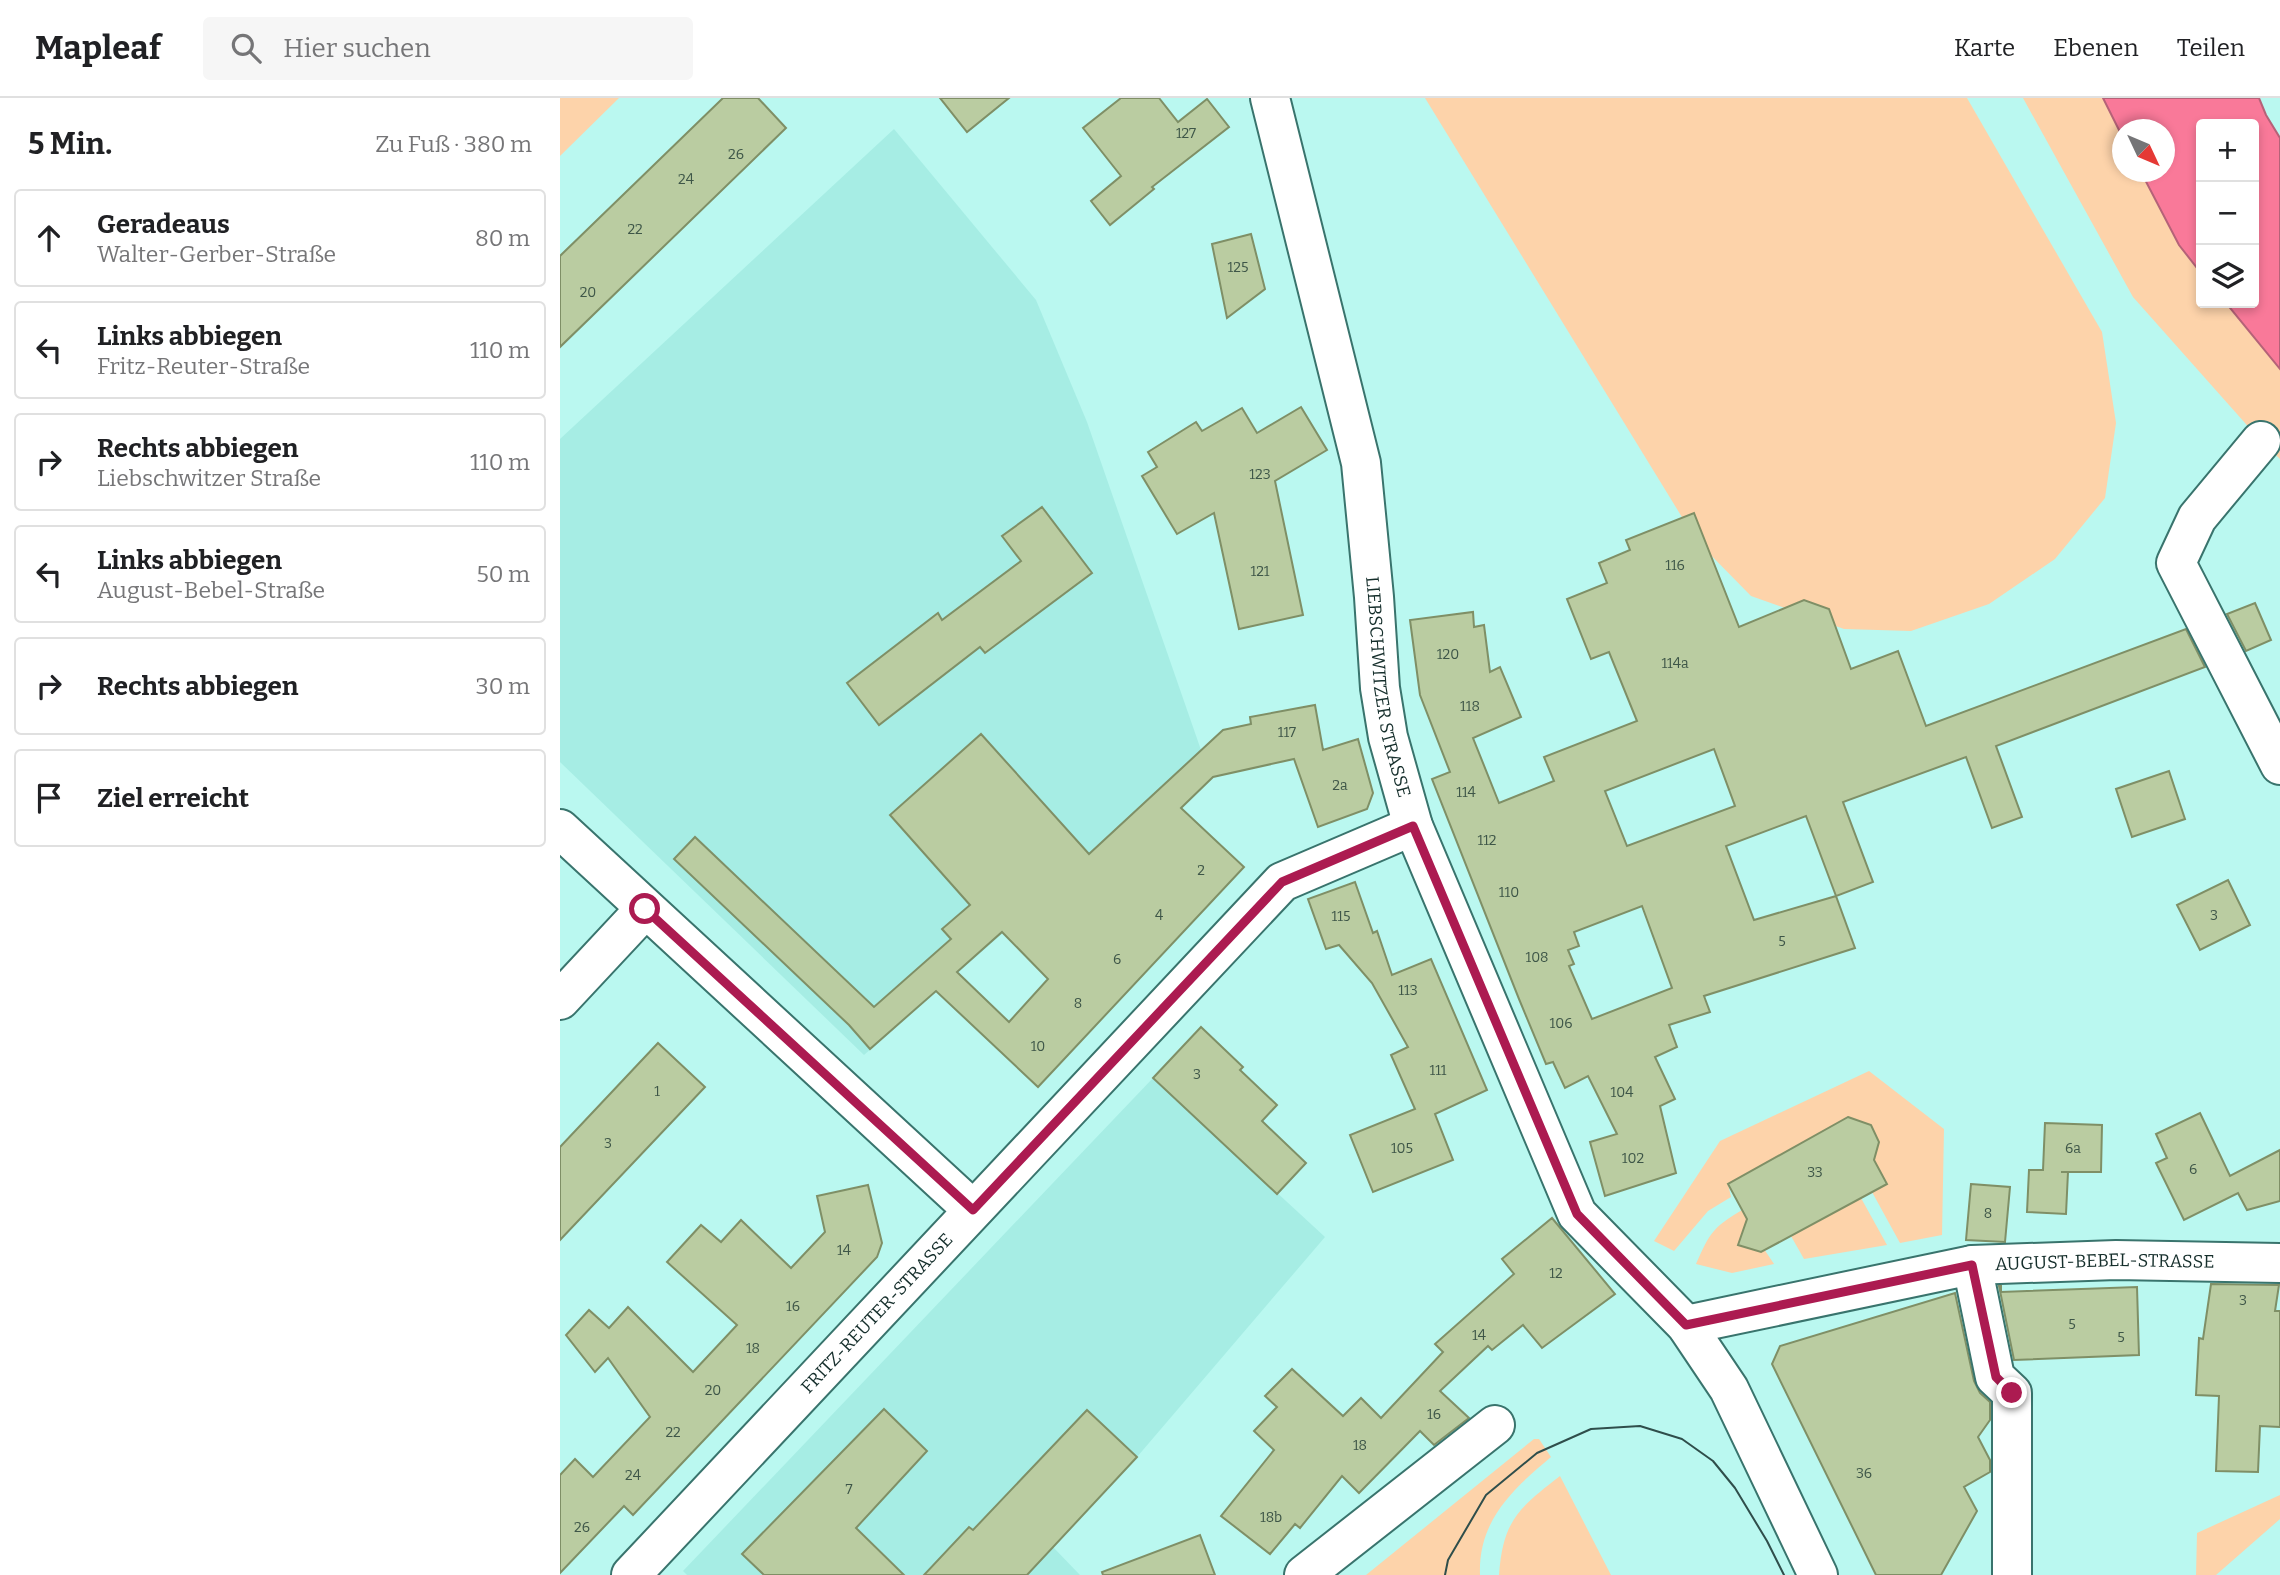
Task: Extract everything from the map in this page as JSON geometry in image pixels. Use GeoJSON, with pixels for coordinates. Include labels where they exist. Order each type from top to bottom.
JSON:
{"type":"FeatureCollection","features":[{"type":"Feature","properties":{"kind":"street","name":"LIEBSCHWITZER STRASSE"},"geometry":{"type":"LineString","coordinates":[[1270,98],[1361,463],[1380,688],[1388,737],[1413,826],[1577,1214],[1686,1325],[1728,1389],[1818,1575]]}},
{"type":"Feature","properties":{"kind":"street"},"geometry":{"type":"LineString","coordinates":[[2261,441],[2197,518],[2176,563],[2280,765]]}},
{"type":"Feature","properties":{"kind":"street","name":"FRITZ-REUTER-STRASSE"},"geometry":{"type":"LineString","coordinates":[[631,1575],[1282,882],[1413,826]]}},
{"type":"Feature","properties":{"kind":"street"},"geometry":{"type":"LineString","coordinates":[[560,829],[973,1210]]}},
{"type":"Feature","properties":{"kind":"street"},"geometry":{"type":"LineString","coordinates":[[560,1000],[645,909]]}},
{"type":"Feature","properties":{"kind":"street","name":"AUGUST-BEBEL-STRASSE"},"geometry":{"type":"LineString","coordinates":[[1686,1325],[1972,1265],[2116,1260],[2280,1263]]}},
{"type":"Feature","properties":{"kind":"street"},"geometry":{"type":"LineString","coordinates":[[1972,1265],[1996,1377],[2012,1393],[2012,1575]]}},
{"type":"Feature","properties":{"kind":"street"},"geometry":{"type":"LineString","coordinates":[[1304,1575],[1495,1425]]}},
{"type":"Feature","properties":{"kind":"shaded area"},"geometry":{"type":"Polygon","coordinates":[[[560,98],[619,98],[560,156],[560,98]]]}},
{"type":"Feature","properties":{"kind":"shaded area"},"geometry":{"type":"Polygon","coordinates":[[[1425,98],[1967,98],[2102,332],[2116,423],[2105,498],[2055,559],[1989,604],[1911,631],[1844,629],[1751,596],[1696,540],[1425,98]]]}},
{"type":"Feature","properties":{"kind":"shaded area"},"geometry":{"type":"Polygon","coordinates":[[[2023,98],[2103,98],[2114,119],[2112,182],[2146,182],[2179,245],[2196,267],[2196,308],[2230,308],[2280,369],[2280,459],[2133,297],[2023,98]]]}},
{"type":"Feature","properties":{"kind":"shaded area"},"geometry":{"type":"Polygon","coordinates":[[[2103,98],[2259,98],[2280,138],[2280,369],[2230,308],[2259,308],[2259,119],[2196,119],[2196,267],[2179,245],[2146,182],[2175,182],[2175,119],[2114,119],[2103,98]]]}},
{"type":"Feature","properties":{"kind":"shaded area"},"geometry":{"type":"Polygon","coordinates":[[[894,129],[1036,300],[1087,422],[1201,750],[1003,933],[864,1055],[560,762],[560,439],[894,129]]]}},
{"type":"Feature","properties":{"kind":"shaded area"},"geometry":{"type":"Polygon","coordinates":[[[1869,1071],[1944,1129],[1942,1235],[1900,1243],[1872,1192],[1886,1184],[1874,1160],[1879,1142],[1871,1125],[1848,1117],[1728,1184],[1731,1197],[1708,1211],[1674,1251],[1654,1241],[1720,1141],[1869,1071]]]}},
{"type":"Feature","properties":{"kind":"shaded area"},"geometry":{"type":"Polygon","coordinates":[[[1153,1078],[1325,1237],[1137,1457],[1053,1547],[1080,1575],[687,1575],[683,1571],[1153,1078]]]}},
{"type":"Feature","properties":{"kind":"shaded area"},"geometry":{"type":"Polygon","coordinates":[[[1861,1198],[1887,1245],[1804,1259],[1791,1236],[1861,1198]]]}},
{"type":"Feature","properties":{"kind":"shaded area"},"geometry":{"type":"Polygon","coordinates":[[[1742,1210],[1750,1225],[1746,1247],[1755,1250],[1762,1246],[1774,1264],[1732,1273],[1696,1264],[1713,1232],[1742,1210]]]}},
{"type":"Feature","properties":{"kind":"shaded area"},"geometry":{"type":"Polygon","coordinates":[[[1534,1439],[1539,1439],[1551,1457],[1500,1507],[1485,1538],[1480,1575],[1366,1575],[1534,1439]]]}},
{"type":"Feature","properties":{"kind":"shaded area"},"geometry":{"type":"Polygon","coordinates":[[[1560,1476],[1611,1575],[1499,1575],[1504,1541],[1509,1528],[1524,1507],[1560,1476]]]}},
{"type":"Feature","properties":{"kind":"shaded area"},"geometry":{"type":"Polygon","coordinates":[[[2280,1495],[2280,1519],[2216,1575],[2196,1575],[2197,1533],[2280,1495]]]}},
{"type":"Feature","properties":{"kind":"building"},"geometry":{"type":"Polygon","coordinates":[[[723,98],[758,98],[786,128],[560,347],[560,256],[723,98]]]}},
{"type":"Feature","properties":{"kind":"building"},"geometry":{"type":"Polygon","coordinates":[[[940,98],[1009,98],[967,132],[940,98]]]}},
{"type":"Feature","properties":{"kind":"building"},"geometry":{"type":"Polygon","coordinates":[[[1121,98],[1159,98],[1178,122],[1207,99],[1229,127],[1152,187],[1154,189],[1110,225],[1091,201],[1121,176],[1083,128],[1121,98]]]}},
{"type":"Feature","properties":{"kind":"building"},"geometry":{"type":"Polygon","coordinates":[[[1251,234],[1265,289],[1227,318],[1212,244],[1251,234]]]}},
{"type":"Feature","properties":{"kind":"building"},"geometry":{"type":"Polygon","coordinates":[[[1301,407],[1327,450],[1275,481],[1303,615],[1239,629],[1214,513],[1177,534],[1142,476],[1157,467],[1148,452],[1196,422],[1202,431],[1242,408],[1257,433],[1301,407]]]}},
{"type":"Feature","properties":{"kind":"building"},"geometry":{"type":"Polygon","coordinates":[[[1042,507],[1092,573],[985,653],[980,647],[879,725],[847,683],[938,613],[942,620],[1021,561],[1002,536],[1042,507]]]}},
{"type":"Feature","properties":{"kind":"building"},"geometry":{"type":"Polygon","coordinates":[[[1694,513],[1739,627],[1804,600],[1829,609],[1851,669],[1898,651],[1926,726],[2186,629],[2205,667],[1996,746],[2022,817],[1992,828],[1966,757],[1843,802],[1873,882],[1836,896],[1855,948],[1704,996],[1710,1012],[1669,1025],[1677,1047],[1655,1057],[1675,1099],[1660,1106],[1676,1173],[1605,1196],[1590,1142],[1617,1134],[1588,1076],[1565,1088],[1553,1062],[1546,1064],[1519,999],[1432,779],[1450,772],[1420,695],[1410,620],[1473,612],[1474,627],[1484,625],[1490,672],[1500,667],[1521,717],[1473,738],[1499,803],[1554,781],[1544,757],[1637,721],[1609,652],[1591,659],[1567,599],[1607,583],[1599,563],[1630,550],[1626,540],[1694,513]],[[1714,749],[1605,791],[1627,846],[1735,806],[1714,749]],[[1806,816],[1726,846],[1754,920],[1836,896],[1806,816]],[[1642,906],[1574,932],[1579,946],[1568,950],[1574,964],[1569,966],[1592,1019],[1672,988],[1642,906]]]}},
{"type":"Feature","properties":{"kind":"building"},"geometry":{"type":"Polygon","coordinates":[[[2255,603],[2271,640],[2246,651],[2227,614],[2255,603]]]}},
{"type":"Feature","properties":{"kind":"building"},"geometry":{"type":"Polygon","coordinates":[[[1315,705],[1323,750],[1358,739],[1373,793],[1367,809],[1318,827],[1294,759],[1213,777],[1181,808],[1244,867],[1038,1087],[936,991],[870,1049],[849,1025],[674,859],[695,837],[874,1007],[951,939],[942,929],[970,905],[890,815],[981,734],[1089,854],[1223,730],[1251,724],[1250,717],[1315,705]],[[1002,932],[957,972],[1009,1022],[1048,979],[1002,932]]]}},
{"type":"Feature","properties":{"kind":"building"},"geometry":{"type":"Polygon","coordinates":[[[2169,771],[2185,819],[2132,837],[2116,789],[2169,771]]]}},
{"type":"Feature","properties":{"kind":"building"},"geometry":{"type":"Polygon","coordinates":[[[2228,880],[2250,925],[2200,950],[2177,905],[2228,880]]]}},
{"type":"Feature","properties":{"kind":"building"},"geometry":{"type":"Polygon","coordinates":[[[1355,882],[1373,933],[1377,931],[1392,975],[1431,959],[1487,1090],[1435,1114],[1453,1160],[1373,1192],[1350,1135],[1415,1109],[1391,1055],[1408,1047],[1372,983],[1339,945],[1326,949],[1308,899],[1355,882]]]}},
{"type":"Feature","properties":{"kind":"building"},"geometry":{"type":"Polygon","coordinates":[[[1201,1027],[1243,1067],[1240,1070],[1277,1105],[1262,1121],[1306,1163],[1277,1194],[1153,1078],[1201,1027]]]}},
{"type":"Feature","properties":{"kind":"building"},"geometry":{"type":"Polygon","coordinates":[[[658,1043],[705,1087],[560,1240],[560,1147],[658,1043]]]}},
{"type":"Feature","properties":{"kind":"building"},"geometry":{"type":"Polygon","coordinates":[[[2200,1113],[2230,1176],[2280,1150],[2280,1201],[2247,1210],[2238,1193],[2184,1220],[2156,1163],[2167,1158],[2156,1134],[2200,1113]]]}},
{"type":"Feature","properties":{"kind":"building"},"geometry":{"type":"Polygon","coordinates":[[[1848,1117],[1871,1125],[1879,1142],[1874,1160],[1887,1184],[1761,1252],[1738,1245],[1747,1219],[1728,1184],[1848,1117]]]}},
{"type":"Feature","properties":{"kind":"building"},"geometry":{"type":"Polygon","coordinates":[[[2045,1123],[2102,1125],[2101,1172],[2068,1172],[2066,1214],[2027,1212],[2029,1170],[2043,1170],[2045,1123]]]}},
{"type":"Feature","properties":{"kind":"building"},"geometry":{"type":"Polygon","coordinates":[[[1971,1184],[2010,1187],[2005,1242],[1966,1240],[1971,1184]]]}},
{"type":"Feature","properties":{"kind":"building"},"geometry":{"type":"Polygon","coordinates":[[[868,1185],[882,1243],[877,1257],[633,1515],[624,1506],[560,1573],[560,1475],[575,1459],[593,1477],[650,1417],[608,1358],[595,1372],[566,1335],[589,1310],[609,1328],[628,1307],[693,1372],[737,1325],[667,1262],[701,1225],[721,1242],[741,1220],[791,1268],[825,1232],[817,1196],[868,1185]]]}},
{"type":"Feature","properties":{"kind":"building"},"geometry":{"type":"Polygon","coordinates":[[[1552,1218],[1615,1294],[1542,1348],[1523,1325],[1492,1350],[1488,1346],[1440,1391],[1469,1418],[1434,1445],[1420,1431],[1359,1493],[1342,1476],[1300,1528],[1295,1524],[1270,1554],[1221,1516],[1274,1450],[1254,1431],[1277,1407],[1265,1396],[1292,1369],[1343,1416],[1361,1398],[1381,1418],[1443,1352],[1435,1344],[1514,1274],[1502,1259],[1552,1218]]]}},
{"type":"Feature","properties":{"kind":"building"},"geometry":{"type":"Polygon","coordinates":[[[2211,1284],[2279,1285],[2275,1311],[2280,1311],[2280,1427],[2260,1426],[2258,1472],[2216,1471],[2219,1396],[2196,1395],[2199,1338],[2203,1339],[2211,1284]]]}},
{"type":"Feature","properties":{"kind":"building"},"geometry":{"type":"Polygon","coordinates":[[[1999,1286],[2001,1292],[2137,1287],[2139,1355],[2014,1360],[1999,1286]]]}},
{"type":"Feature","properties":{"kind":"building"},"geometry":{"type":"Polygon","coordinates":[[[1955,1293],[1974,1381],[1980,1393],[1990,1402],[1990,1420],[1978,1437],[1990,1460],[1990,1472],[1964,1487],[1977,1511],[1941,1575],[1876,1575],[1772,1364],[1780,1346],[1955,1293]]]}},
{"type":"Feature","properties":{"kind":"building"},"geometry":{"type":"Polygon","coordinates":[[[884,1409],[927,1451],[856,1528],[904,1575],[764,1575],[742,1554],[884,1409]]]}},
{"type":"Feature","properties":{"kind":"building"},"geometry":{"type":"Polygon","coordinates":[[[1087,1410],[1137,1457],[1027,1575],[924,1575],[969,1527],[973,1530],[1087,1410]]]}},
{"type":"Feature","properties":{"kind":"building"},"geometry":{"type":"Polygon","coordinates":[[[1200,1535],[1215,1575],[1103,1575],[1102,1572],[1200,1535]]]}},
{"type":"Feature","properties":{"kind":"tram line"},"geometry":{"type":"LineString","coordinates":[[1445,1575],[1448,1560],[1486,1495],[1537,1453],[1591,1429],[1640,1426],[1682,1439],[1713,1461],[1735,1488],[1784,1575]]}},
{"type":"Feature","properties":{"kind":"route"},"geometry":{"type":"LineString","coordinates":[[645,909],[973,1210],[1282,882],[1413,826],[1577,1214],[1686,1325],[1972,1265],[1996,1377],[2012,1393]]}}]}
